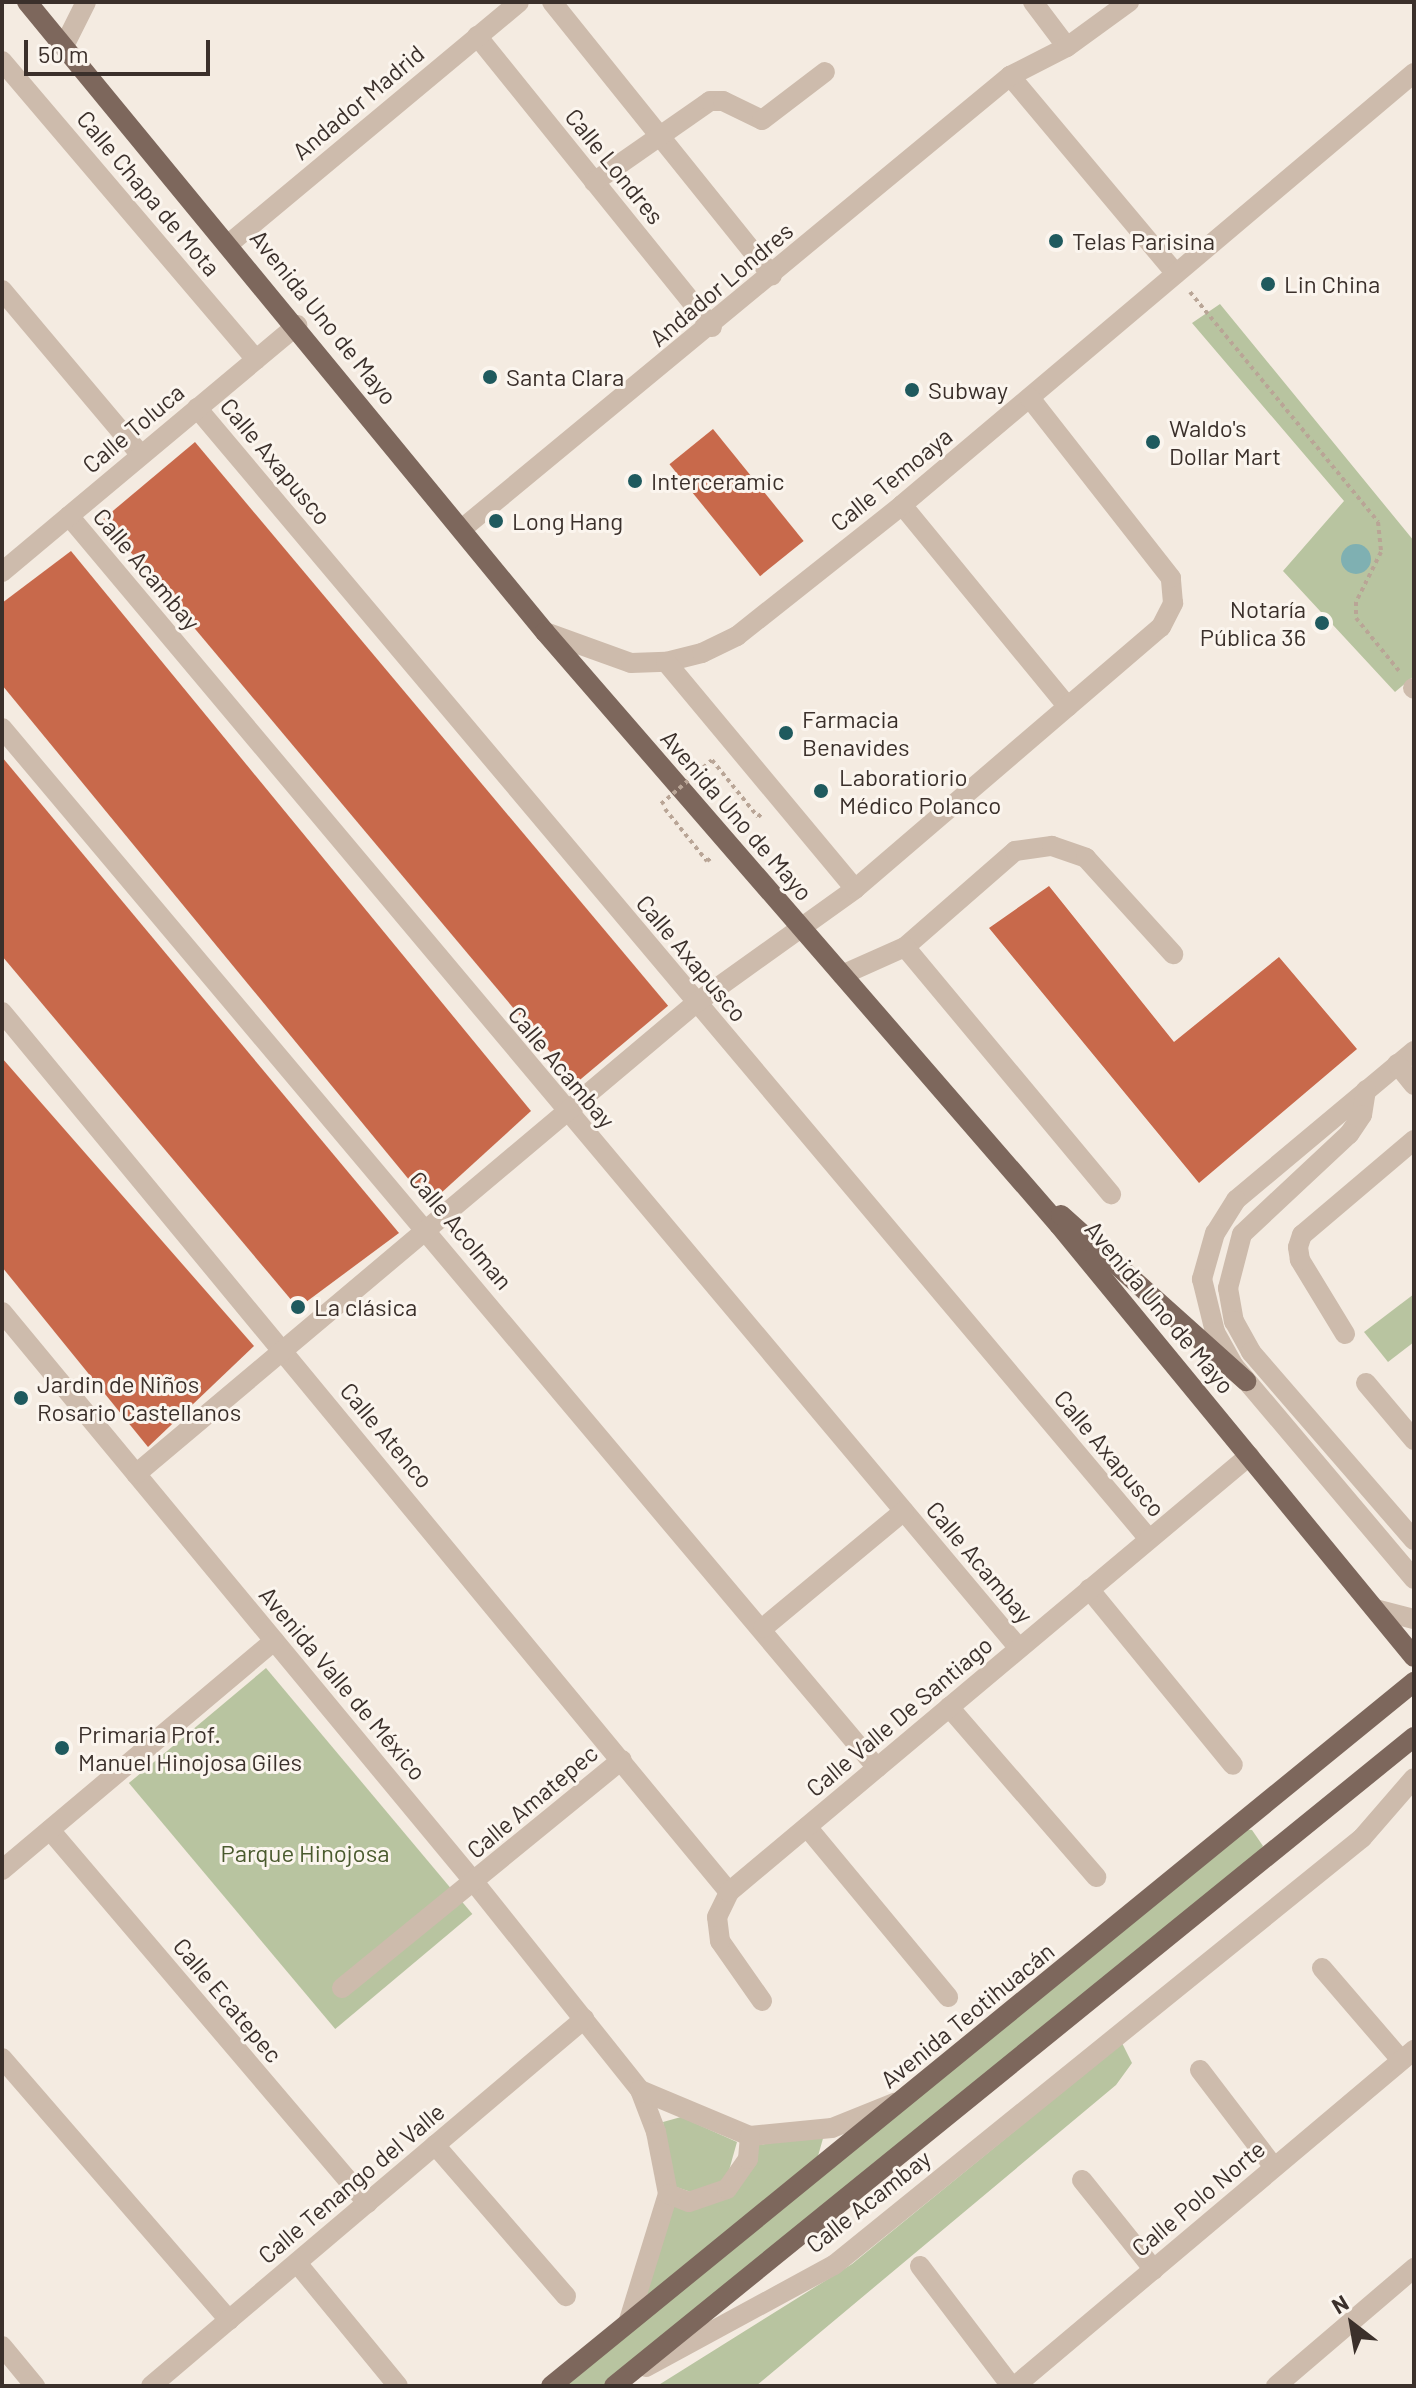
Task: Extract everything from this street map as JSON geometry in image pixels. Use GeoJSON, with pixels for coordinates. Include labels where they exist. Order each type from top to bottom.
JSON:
{"type":"FeatureCollection","features":[{"type":"Feature","properties":{"kind":"main road","name":"Avenida Uno de Mayo"},"geometry":{"type":"LineString","coordinates":[[27,2],[230,243],[545,632],[1033,1196],[1414,1657]]}},
{"type":"Feature","properties":{"kind":"main road"},"geometry":{"type":"LineString","coordinates":[[1033,1196],[1098,1245],[1246,1381]]}},
{"type":"Feature","properties":{"kind":"main road","name":"Avenida Teotihuacán"},"geometry":{"type":"LineString","coordinates":[[551,2386],[1414,1682]]}},
{"type":"Feature","properties":{"kind":"main road"},"geometry":{"type":"LineString","coordinates":[[618,2383],[1273,1848],[1414,1737]]}},
{"type":"Feature","properties":{"kind":"main road"},"geometry":{"type":"LineString","coordinates":[[1249,1819],[1273,1848]]}},
{"type":"Feature","properties":{"kind":"street"},"geometry":{"type":"LineString","coordinates":[[64,46],[86,2]]}},
{"type":"Feature","properties":{"kind":"street","name":"Andador Madrid"},"geometry":{"type":"LineString","coordinates":[[230,243],[519,2]]}},
{"type":"Feature","properties":{"kind":"street"},"geometry":{"type":"LineString","coordinates":[[552,2],[772,276]]}},
{"type":"Feature","properties":{"kind":"street"},"geometry":{"type":"LineString","coordinates":[[1033,2],[1067,47]]}},
{"type":"Feature","properties":{"kind":"street","name":"Andador Londres"},"geometry":{"type":"LineString","coordinates":[[463,528],[712,327],[1010,76],[1067,47],[1129,2]]}},
{"type":"Feature","properties":{"kind":"street","name":"Calle Londres"},"geometry":{"type":"LineString","coordinates":[[477,36],[712,327]]}},
{"type":"Feature","properties":{"kind":"street","name":"Calle Chapa de Mota"},"geometry":{"type":"LineString","coordinates":[[2,61],[256,359]]}},
{"type":"Feature","properties":{"kind":"street"},"geometry":{"type":"LineString","coordinates":[[594,182],[710,101],[723,101],[762,120],[825,72]]}},
{"type":"Feature","properties":{"kind":"street","name":"Calle Temoaya"},"geometry":{"type":"LineString","coordinates":[[545,632],[596,655],[631,663],[666,662],[702,653],[737,636],[902,505],[1414,73]]}},
{"type":"Feature","properties":{"kind":"street"},"geometry":{"type":"LineString","coordinates":[[1010,76],[1176,274]]}},
{"type":"Feature","properties":{"kind":"street"},"geometry":{"type":"LineString","coordinates":[[2,290],[141,455]]}},
{"type":"Feature","properties":{"kind":"street","name":"Calle Toluca"},"geometry":{"type":"LineString","coordinates":[[2,572],[297,325]]}},
{"type":"Feature","properties":{"kind":"street"},"geometry":{"type":"LineString","coordinates":[[136,1474],[696,1003],[799,925],[855,889],[1161,627],[1173,603],[1171,578],[1030,398]]}},
{"type":"Feature","properties":{"kind":"street","name":"Calle Axapusco"},"geometry":{"type":"LineString","coordinates":[[197,408],[1149,1539]]}},
{"type":"Feature","properties":{"kind":"street"},"geometry":{"type":"LineString","coordinates":[[902,505],[1068,707]]}},
{"type":"Feature","properties":{"kind":"street","name":"Calle Acambay"},"geometry":{"type":"LineString","coordinates":[[69,516],[566,1112],[1019,1648]]}},
{"type":"Feature","properties":{"kind":"street"},"geometry":{"type":"LineString","coordinates":[[666,662],[855,889]]}},
{"type":"Feature","properties":{"kind":"street","name":"Calle Acolman"},"geometry":{"type":"LineString","coordinates":[[2,728],[763,1628],[877,1768]]}},
{"type":"Feature","properties":{"kind":"street"},"geometry":{"type":"LineString","coordinates":[[842,975],[905,947],[1015,851],[1052,846],[1086,858],[1173,954]]}},
{"type":"Feature","properties":{"kind":"street"},"geometry":{"type":"LineString","coordinates":[[905,947],[1111,1194]]}},
{"type":"Feature","properties":{"kind":"street","name":"Calle Atenco"},"geometry":{"type":"LineString","coordinates":[[2,1012],[729,1892]]}},
{"type":"Feature","properties":{"kind":"street"},"geometry":{"type":"LineString","coordinates":[[1414,1051],[1236,1200],[1208,1248],[1202,1279],[1209,1315],[1224,1349],[1246,1381],[1414,1579]]}},
{"type":"Feature","properties":{"kind":"street"},"geometry":{"type":"LineString","coordinates":[[1397,1064],[1414,1085]]}},
{"type":"Feature","properties":{"kind":"street"},"geometry":{"type":"LineString","coordinates":[[1366,1090],[1362,1115],[1349,1134],[1242,1234],[1233,1251],[1228,1288],[1234,1321],[1251,1352],[1414,1540]]}},
{"type":"Feature","properties":{"kind":"street"},"geometry":{"type":"LineString","coordinates":[[1345,1334],[1300,1260],[1298,1247],[1302,1235],[1414,1140]]}},
{"type":"Feature","properties":{"kind":"street","name":"Avenida Valle de México"},"geometry":{"type":"LineString","coordinates":[[2,1312],[474,1882],[640,2090],[656,2132],[668,2194],[629,2320]]}},
{"type":"Feature","properties":{"kind":"street"},"geometry":{"type":"LineString","coordinates":[[1366,1383],[1414,1440]]}},
{"type":"Feature","properties":{"kind":"street","name":"Calle Valle De Santiago"},"geometry":{"type":"LineString","coordinates":[[729,1892],[1249,1456]]}},
{"type":"Feature","properties":{"kind":"street"},"geometry":{"type":"LineString","coordinates":[[763,1628],[904,1511]]}},
{"type":"Feature","properties":{"kind":"street"},"geometry":{"type":"LineString","coordinates":[[1089,1589],[1233,1765]]}},
{"type":"Feature","properties":{"kind":"street"},"geometry":{"type":"LineString","coordinates":[[1375,1609],[1414,1619]]}},
{"type":"Feature","properties":{"kind":"street"},"geometry":{"type":"LineString","coordinates":[[2,1870],[274,1641]]}},
{"type":"Feature","properties":{"kind":"street"},"geometry":{"type":"LineString","coordinates":[[949,1707],[1096,1877]]}},
{"type":"Feature","properties":{"kind":"street","name":"Calle Amatepec"},"geometry":{"type":"LineString","coordinates":[[342,1988],[622,1760]]}},
{"type":"Feature","properties":{"kind":"street","name":"Calle Acambay"},"geometry":{"type":"LineString","coordinates":[[618,2383],[834,2265],[1362,1838],[1414,1778]]}},
{"type":"Feature","properties":{"kind":"street"},"geometry":{"type":"LineString","coordinates":[[807,1827],[948,1997]]}},
{"type":"Feature","properties":{"kind":"street","name":"Calle Ecatepec"},"geometry":{"type":"LineString","coordinates":[[50,1830],[367,2203]]}},
{"type":"Feature","properties":{"kind":"street"},"geometry":{"type":"LineString","coordinates":[[729,1892],[717,1917],[720,1941],[762,2001]]}},
{"type":"Feature","properties":{"kind":"street"},"geometry":{"type":"LineString","coordinates":[[1322,1968],[1408,2055]]}},
{"type":"Feature","properties":{"kind":"street","name":"Calle Tenango del Valle"},"geometry":{"type":"LineString","coordinates":[[151,2386],[584,2019]]}},
{"type":"Feature","properties":{"kind":"street","name":"Calle Polo Norte"},"geometry":{"type":"LineString","coordinates":[[1013,2386],[1408,2055]]}},
{"type":"Feature","properties":{"kind":"street"},"geometry":{"type":"LineString","coordinates":[[2,2058],[229,2320]]}},
{"type":"Feature","properties":{"kind":"street"},"geometry":{"type":"LineString","coordinates":[[1200,2070],[1274,2167]]}},
{"type":"Feature","properties":{"kind":"street","name":"Avenida Valle de México"},"geometry":{"type":"LineString","coordinates":[[640,2090],[750,2136],[832,2128],[905,2099]]}},
{"type":"Feature","properties":{"kind":"street"},"geometry":{"type":"LineString","coordinates":[[668,2194],[689,2202],[727,2189],[748,2159],[750,2136]]}},
{"type":"Feature","properties":{"kind":"street"},"geometry":{"type":"LineString","coordinates":[[435,2145],[566,2296]]}},
{"type":"Feature","properties":{"kind":"street"},"geometry":{"type":"LineString","coordinates":[[1082,2180],[1154,2270]]}},
{"type":"Feature","properties":{"kind":"street"},"geometry":{"type":"LineString","coordinates":[[297,2263],[398,2386]]}},
{"type":"Feature","properties":{"kind":"street"},"geometry":{"type":"LineString","coordinates":[[920,2266],[1013,2386]]}},
{"type":"Feature","properties":{"kind":"street"},"geometry":{"type":"LineString","coordinates":[[1276,2386],[1414,2268]]}},
{"type":"Feature","properties":{"kind":"street"},"geometry":{"type":"LineString","coordinates":[[2,2346],[35,2386]]}},
{"type":"Feature","properties":{"kind":"path"},"geometry":{"type":"LineString","coordinates":[[1176,274],[1378,522],[1381,552],[1356,602],[1356,618],[1413,689]]}},
{"type":"Feature","properties":{"kind":"path"},"geometry":{"type":"LineString","coordinates":[[707,861],[661,804],[712,760],[758,817],[764,811],[741,784]]}},
{"type":"Feature","properties":{"kind":"green space"},"geometry":{"type":"Polygon","coordinates":[[[1220,304],[1414,541],[1414,676],[1395,692],[1283,571],[1344,501],[1192,323],[1220,304]]]}},
{"type":"Feature","properties":{"kind":"green space"},"geometry":{"type":"Polygon","coordinates":[[[1414,1294],[1414,1342],[1388,1362],[1364,1332],[1414,1294]]]}},
{"type":"Feature","properties":{"kind":"green space","name":"Parque Hinojosa"},"geometry":{"type":"Polygon","coordinates":[[[266,1668],[472,1914],[335,2029],[129,1783],[266,1668]]]}},
{"type":"Feature","properties":{"kind":"green space"},"geometry":{"type":"Polygon","coordinates":[[[1244,1829],[1252,1830],[1263,1846],[1252,1861],[610,2386],[556,2386],[1244,1829]]]}},
{"type":"Feature","properties":{"kind":"green space"},"geometry":{"type":"Polygon","coordinates":[[[1122,2043],[1132,2063],[1116,2085],[756,2386],[657,2386],[852,2264],[1122,2043]]]}},
{"type":"Feature","properties":{"kind":"green space"},"geometry":{"type":"Polygon","coordinates":[[[681,2117],[737,2142],[726,2181],[691,2192],[673,2186],[663,2122],[681,2117]]]}},
{"type":"Feature","properties":{"kind":"green space"},"geometry":{"type":"Polygon","coordinates":[[[824,2135],[818,2156],[652,2296],[645,2294],[670,2199],[698,2205],[753,2146],[824,2135]]]}},
{"type":"Feature","properties":{"kind":"water"},"geometry":{"type":"Polygon","coordinates":[[[1356,544],[1367,548],[1371,559],[1367,570],[1356,574],[1345,570],[1341,559],[1345,548],[1356,544]]]}},
{"type":"Feature","properties":{"kind":"building"},"geometry":{"type":"Polygon","coordinates":[[[713,429],[804,541],[760,576],[669,464],[713,429]]]}},
{"type":"Feature","properties":{"kind":"building"},"geometry":{"type":"Polygon","coordinates":[[[195,442],[668,1006],[576,1083],[103,519],[195,442]]]}},
{"type":"Feature","properties":{"kind":"building"},"geometry":{"type":"Polygon","coordinates":[[[71,551],[531,1111],[429,1204],[2,685],[2,603],[71,551]]]}},
{"type":"Feature","properties":{"kind":"building"},"geometry":{"type":"Polygon","coordinates":[[[2,757],[399,1233],[298,1308],[2,956],[2,757]]]}},
{"type":"Feature","properties":{"kind":"building"},"geometry":{"type":"Polygon","coordinates":[[[1049,886],[1174,1042],[1279,957],[1357,1049],[1199,1183],[989,928],[1049,886]]]}},
{"type":"Feature","properties":{"kind":"building"},"geometry":{"type":"Polygon","coordinates":[[[2,1058],[254,1346],[148,1447],[2,1267],[2,1058]]]}},
{"type":"Feature","properties":{"kind":"place","name":"Telas Parisina"},"geometry":{"type":"Point","coordinates":[1056,241]}},
{"type":"Feature","properties":{"kind":"place","name":"Lin China"},"geometry":{"type":"Point","coordinates":[1268,284]}},
{"type":"Feature","properties":{"kind":"place","name":"Santa Clara"},"geometry":{"type":"Point","coordinates":[490,377]}},
{"type":"Feature","properties":{"kind":"place","name":"Subway"},"geometry":{"type":"Point","coordinates":[912,390]}},
{"type":"Feature","properties":{"kind":"place","name":"Waldo's Dollar Mart"},"geometry":{"type":"Point","coordinates":[1153,442]}},
{"type":"Feature","properties":{"kind":"place","name":"Interceramic"},"geometry":{"type":"Point","coordinates":[635,481]}},
{"type":"Feature","properties":{"kind":"place","name":"Long Hang"},"geometry":{"type":"Point","coordinates":[496,521]}},
{"type":"Feature","properties":{"kind":"place","name":"Notaría Pública 36"},"geometry":{"type":"Point","coordinates":[1322,623]}},
{"type":"Feature","properties":{"kind":"place","name":"Farmacia Benavides"},"geometry":{"type":"Point","coordinates":[786,733]}},
{"type":"Feature","properties":{"kind":"place","name":"Laboratiorio Médico Polanco"},"geometry":{"type":"Point","coordinates":[821,791]}},
{"type":"Feature","properties":{"kind":"place","name":"La clásica"},"geometry":{"type":"Point","coordinates":[298,1307]}},
{"type":"Feature","properties":{"kind":"place","name":"Jardin de Niños Rosario Castellanos"},"geometry":{"type":"Point","coordinates":[21,1398]}},
{"type":"Feature","properties":{"kind":"place","name":"Primaria Prof. Manuel Hinojosa Giles"},"geometry":{"type":"Point","coordinates":[62,1748]}}]}
